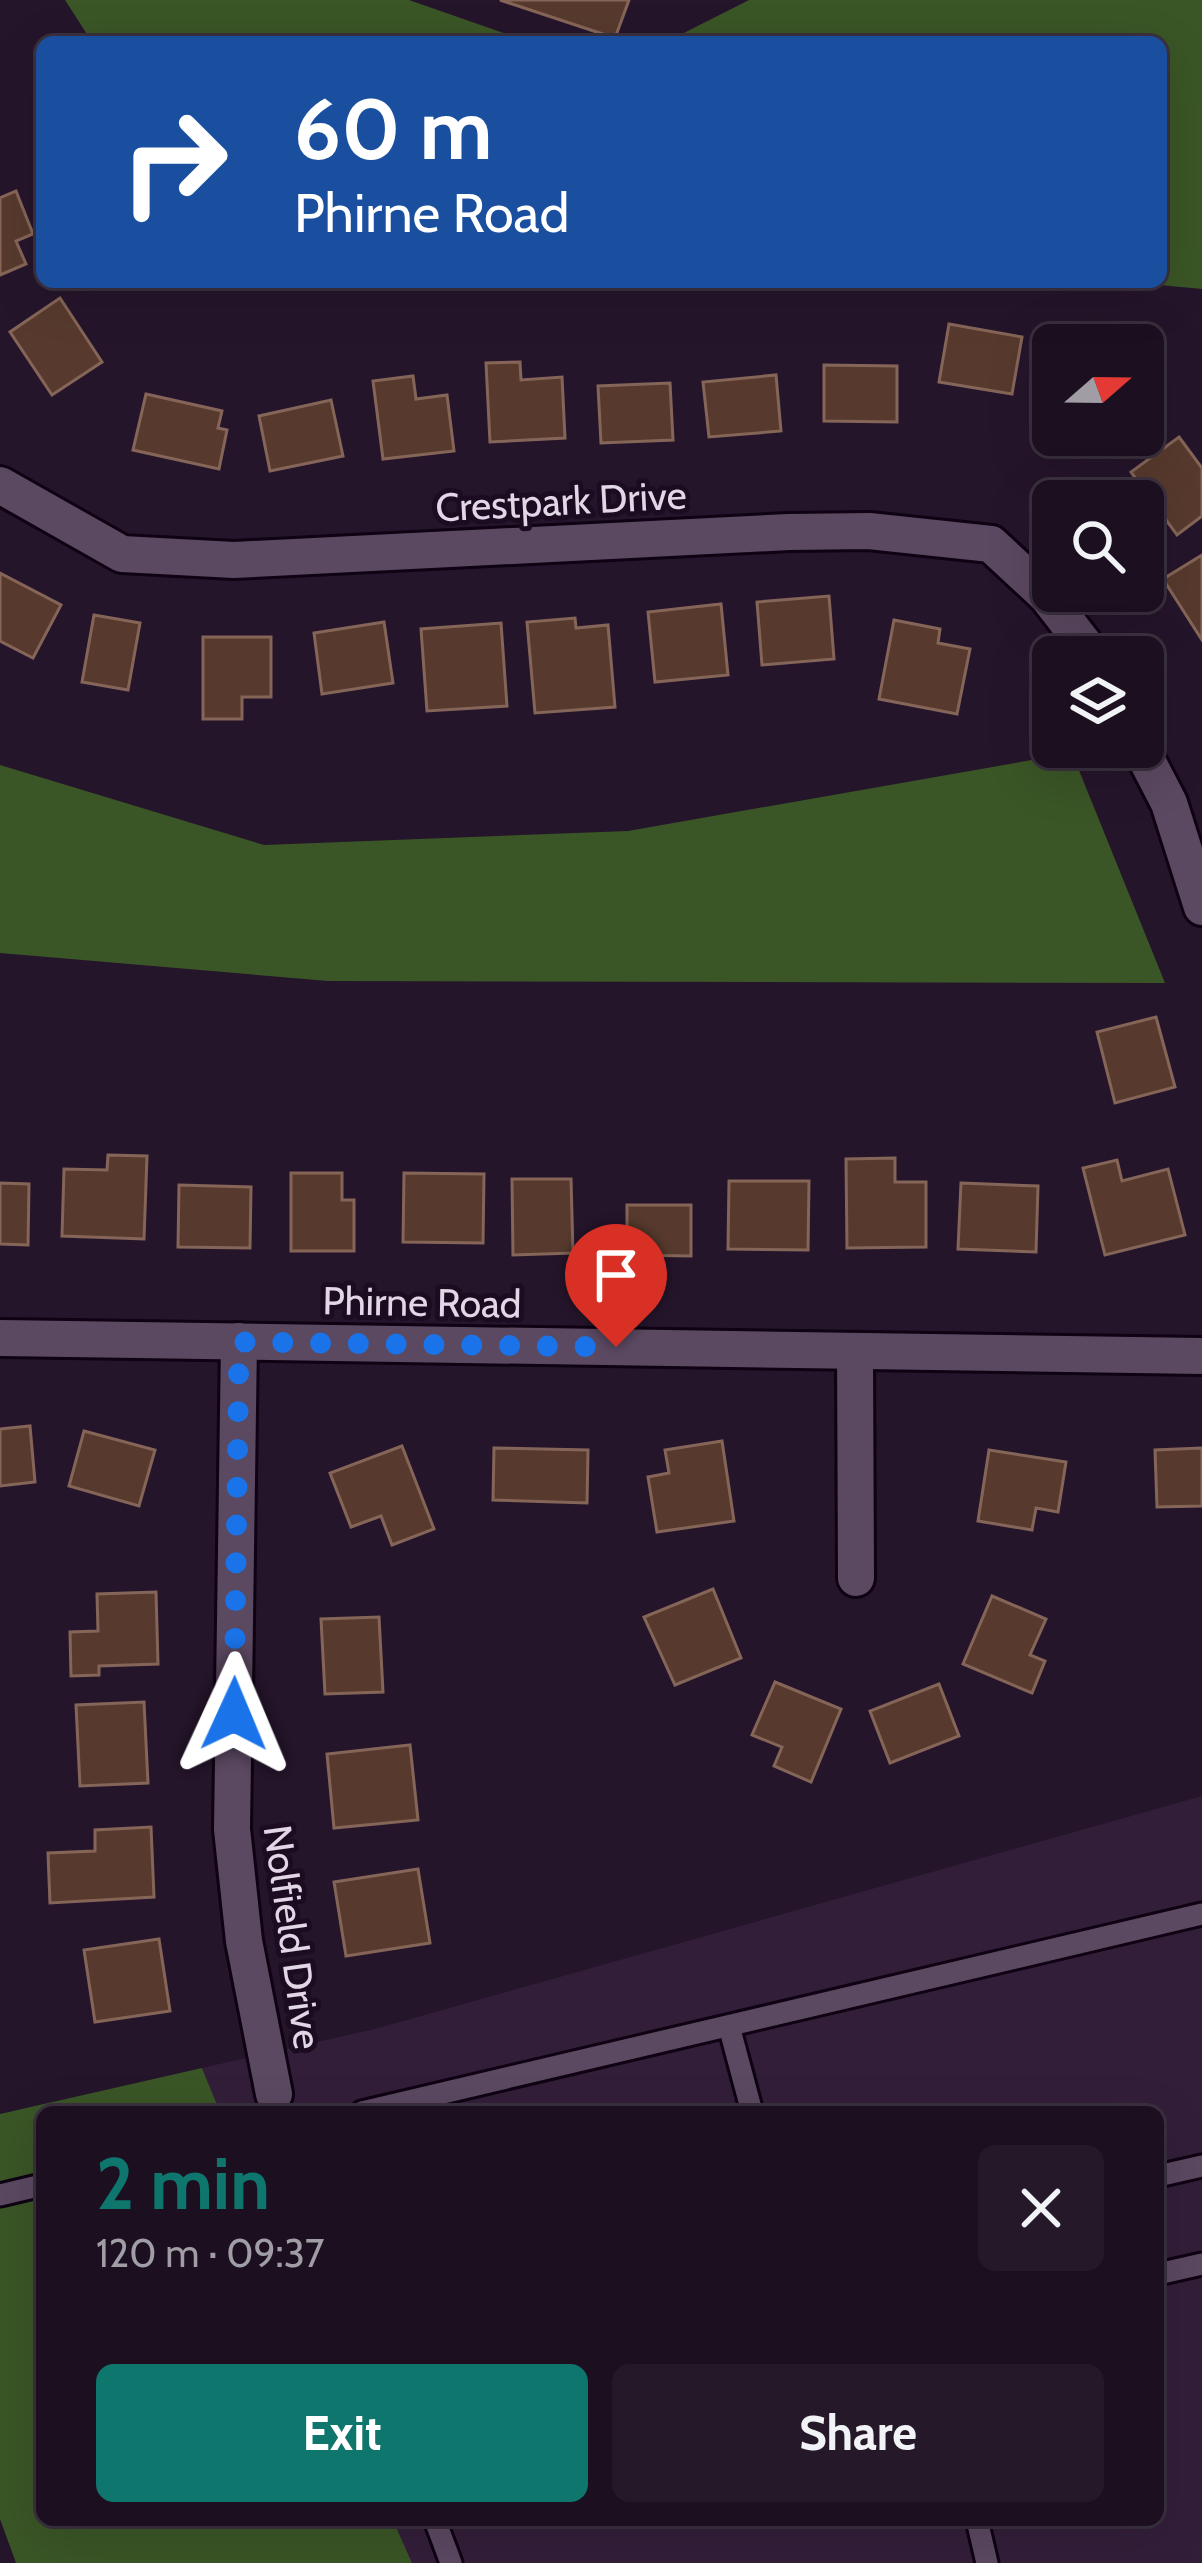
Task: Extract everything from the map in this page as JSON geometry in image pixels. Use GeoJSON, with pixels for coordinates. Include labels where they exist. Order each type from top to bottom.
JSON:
{"type":"FeatureCollection","features":[{"type":"Feature","properties":{"kind":"street","name":"Crestpark Drive"},"geometry":{"type":"LineString","coordinates":[[0,485],[122,554],[234,560],[869,531],[991,544],[1047,596],[1078,636]]}},
{"type":"Feature","properties":{"kind":"street"},"geometry":{"type":"LineString","coordinates":[[1151,768],[1168,803],[1202,907]]}},
{"type":"Feature","properties":{"kind":"street","name":"Phirne Road"},"geometry":{"type":"LineString","coordinates":[[0,1338],[1202,1356]]}},
{"type":"Feature","properties":{"kind":"street","name":"Nolfield Drive"},"geometry":{"type":"LineString","coordinates":[[239,1342],[232,1829],[244,1941],[278,2103]]}},
{"type":"Feature","properties":{"kind":"street"},"geometry":{"type":"LineString","coordinates":[[855,1351],[856,1578]]}},
{"type":"Feature","properties":{"kind":"lane"},"geometry":{"type":"LineString","coordinates":[[388,2106],[1202,1914]]}},
{"type":"Feature","properties":{"kind":"lane"},"geometry":{"type":"LineString","coordinates":[[729,2026],[750,2106]]}},
{"type":"Feature","properties":{"kind":"lane"},"geometry":{"type":"LineString","coordinates":[[1164,2175],[1202,2166]]}},
{"type":"Feature","properties":{"kind":"lane"},"geometry":{"type":"LineString","coordinates":[[0,2195],[36,2187]]}},
{"type":"Feature","properties":{"kind":"lane"},"geometry":{"type":"LineString","coordinates":[[1164,2274],[1202,2264]]}},
{"type":"Feature","properties":{"kind":"lane"},"geometry":{"type":"LineString","coordinates":[[437,2526],[452,2563]]}},
{"type":"Feature","properties":{"kind":"lane"},"geometry":{"type":"LineString","coordinates":[[978,2526],[987,2563]]}},
{"type":"Feature","properties":{"kind":"shaded area"},"geometry":{"type":"Polygon","coordinates":[[[1202,1796],[1202,2563],[412,2563],[396,2526],[1164,2526],[1164,2106],[218,2106],[202,2068],[375,2029],[1202,1796]]]}},
{"type":"Feature","properties":{"kind":"green space"},"geometry":{"type":"Polygon","coordinates":[[[65,0],[409,0],[512,36],[88,36],[65,0]]]}},
{"type":"Feature","properties":{"kind":"green space"},"geometry":{"type":"Polygon","coordinates":[[[749,0],[1202,0],[1202,289],[1167,286],[1167,36],[678,36],[749,0]]]}},
{"type":"Feature","properties":{"kind":"green space"},"geometry":{"type":"Polygon","coordinates":[[[1032,760],[1032,768],[1078,768],[1165,983],[328,981],[0,953],[0,765],[264,845],[628,831],[1032,760]]]}},
{"type":"Feature","properties":{"kind":"green space"},"geometry":{"type":"Polygon","coordinates":[[[202,2068],[218,2106],[36,2106],[36,2526],[396,2526],[412,2563],[16,2563],[0,2519],[0,2114],[202,2068]]]}},
{"type":"Feature","properties":{"kind":"building"},"geometry":{"type":"Polygon","coordinates":[[[500,0],[629,0],[616,36],[500,0]]]}},
{"type":"Feature","properties":{"kind":"building"},"geometry":{"type":"Polygon","coordinates":[[[16,191],[33,234],[16,241],[26,264],[0,275],[0,198],[16,191]]]}},
{"type":"Feature","properties":{"kind":"building"},"geometry":{"type":"Polygon","coordinates":[[[60,298],[102,362],[52,395],[10,332],[60,298]]]}},
{"type":"Feature","properties":{"kind":"building"},"geometry":{"type":"Polygon","coordinates":[[[949,324],[1022,337],[1012,394],[939,382],[949,324]]]}},
{"type":"Feature","properties":{"kind":"building"},"geometry":{"type":"Polygon","coordinates":[[[520,362],[521,380],[562,377],[565,438],[490,442],[486,363],[520,362]]]}},
{"type":"Feature","properties":{"kind":"building"},"geometry":{"type":"Polygon","coordinates":[[[824,365],[897,366],[897,422],[824,421],[824,365]]]}},
{"type":"Feature","properties":{"kind":"building"},"geometry":{"type":"Polygon","coordinates":[[[776,375],[781,431],[709,437],[703,382],[776,375]]]}},
{"type":"Feature","properties":{"kind":"building"},"geometry":{"type":"Polygon","coordinates":[[[413,376],[416,399],[447,395],[454,451],[383,459],[373,381],[413,376]]]}},
{"type":"Feature","properties":{"kind":"building"},"geometry":{"type":"Polygon","coordinates":[[[670,383],[673,440],[601,443],[598,386],[670,383]]]}},
{"type":"Feature","properties":{"kind":"building"},"geometry":{"type":"Polygon","coordinates":[[[146,394],[222,411],[218,428],[227,430],[219,469],[133,450],[146,394]]]}},
{"type":"Feature","properties":{"kind":"building"},"geometry":{"type":"Polygon","coordinates":[[[331,400],[343,456],[270,471],[259,416],[331,400]]]}},
{"type":"Feature","properties":{"kind":"building"},"geometry":{"type":"Polygon","coordinates":[[[1179,437],[1202,468],[1202,516],[1177,535],[1164,517],[1164,480],[1137,480],[1131,472],[1153,456],[1164,456],[1164,448],[1179,437]]]}},
{"type":"Feature","properties":{"kind":"building"},"geometry":{"type":"Polygon","coordinates":[[[1202,555],[1202,640],[1164,581],[1202,555]]]}},
{"type":"Feature","properties":{"kind":"building"},"geometry":{"type":"Polygon","coordinates":[[[0,573],[61,605],[33,658],[0,641],[0,573]]]}},
{"type":"Feature","properties":{"kind":"building"},"geometry":{"type":"Polygon","coordinates":[[[829,596],[834,659],[762,665],[757,602],[829,596]]]}},
{"type":"Feature","properties":{"kind":"building"},"geometry":{"type":"Polygon","coordinates":[[[721,604],[728,675],[655,682],[648,612],[721,604]]]}},
{"type":"Feature","properties":{"kind":"building"},"geometry":{"type":"Polygon","coordinates":[[[94,615],[140,623],[128,690],[82,682],[94,615]]]}},
{"type":"Feature","properties":{"kind":"building"},"geometry":{"type":"Polygon","coordinates":[[[575,618],[576,628],[608,625],[615,707],[535,713],[527,622],[575,618]]]}},
{"type":"Feature","properties":{"kind":"building"},"geometry":{"type":"Polygon","coordinates":[[[894,620],[940,629],[938,643],[970,649],[957,714],[879,699],[894,620]]]}},
{"type":"Feature","properties":{"kind":"building"},"geometry":{"type":"Polygon","coordinates":[[[384,622],[393,683],[322,694],[314,633],[384,622]]]}},
{"type":"Feature","properties":{"kind":"building"},"geometry":{"type":"Polygon","coordinates":[[[501,623],[507,706],[427,711],[421,629],[501,623]]]}},
{"type":"Feature","properties":{"kind":"building"},"geometry":{"type":"Polygon","coordinates":[[[203,637],[271,637],[271,697],[242,697],[242,719],[203,719],[203,637]]]}},
{"type":"Feature","properties":{"kind":"building"},"geometry":{"type":"Polygon","coordinates":[[[1156,1017],[1175,1087],[1115,1103],[1097,1032],[1156,1017]]]}},
{"type":"Feature","properties":{"kind":"building"},"geometry":{"type":"Polygon","coordinates":[[[108,1155],[147,1156],[144,1239],[62,1236],[64,1169],[107,1170],[108,1155]]]}},
{"type":"Feature","properties":{"kind":"building"},"geometry":{"type":"Polygon","coordinates":[[[895,1158],[895,1182],[926,1182],[926,1247],[847,1248],[846,1159],[895,1158]]]}},
{"type":"Feature","properties":{"kind":"building"},"geometry":{"type":"Polygon","coordinates":[[[1117,1160],[1122,1181],[1168,1169],[1185,1235],[1105,1255],[1083,1168],[1117,1160]]]}},
{"type":"Feature","properties":{"kind":"building"},"geometry":{"type":"Polygon","coordinates":[[[291,1173],[342,1173],[342,1200],[354,1200],[354,1251],[291,1251],[291,1173]]]}},
{"type":"Feature","properties":{"kind":"building"},"geometry":{"type":"Polygon","coordinates":[[[404,1173],[484,1174],[483,1243],[403,1242],[404,1173]]]}},
{"type":"Feature","properties":{"kind":"building"},"geometry":{"type":"Polygon","coordinates":[[[512,1179],[571,1179],[573,1253],[513,1255],[512,1179]]]}},
{"type":"Feature","properties":{"kind":"building"},"geometry":{"type":"Polygon","coordinates":[[[729,1181],[809,1181],[808,1250],[728,1249],[729,1181]]]}},
{"type":"Feature","properties":{"kind":"building"},"geometry":{"type":"Polygon","coordinates":[[[0,1183],[29,1184],[28,1245],[0,1244],[0,1183]]]}},
{"type":"Feature","properties":{"kind":"building"},"geometry":{"type":"Polygon","coordinates":[[[961,1183],[1038,1186],[1036,1252],[958,1249],[961,1183]]]}},
{"type":"Feature","properties":{"kind":"building"},"geometry":{"type":"Polygon","coordinates":[[[179,1185],[251,1187],[250,1248],[178,1247],[179,1185]]]}},
{"type":"Feature","properties":{"kind":"building"},"geometry":{"type":"Polygon","coordinates":[[[627,1205],[691,1205],[691,1256],[627,1255],[627,1205]]]}},
{"type":"Feature","properties":{"kind":"building"},"geometry":{"type":"Polygon","coordinates":[[[30,1426],[35,1482],[0,1486],[0,1429],[30,1426]]]}},
{"type":"Feature","properties":{"kind":"building"},"geometry":{"type":"Polygon","coordinates":[[[84,1431],[155,1450],[139,1506],[69,1486],[84,1431]]]}},
{"type":"Feature","properties":{"kind":"building"},"geometry":{"type":"Polygon","coordinates":[[[722,1441],[734,1521],[657,1532],[648,1477],[669,1473],[665,1450],[722,1441]]]}},
{"type":"Feature","properties":{"kind":"building"},"geometry":{"type":"Polygon","coordinates":[[[402,1446],[434,1529],[392,1545],[381,1516],[351,1527],[330,1473],[402,1446]]]}},
{"type":"Feature","properties":{"kind":"building"},"geometry":{"type":"Polygon","coordinates":[[[494,1448],[588,1450],[587,1503],[493,1500],[494,1448]]]}},
{"type":"Feature","properties":{"kind":"building"},"geometry":{"type":"Polygon","coordinates":[[[1202,1448],[1202,1506],[1157,1507],[1155,1450],[1202,1448]]]}},
{"type":"Feature","properties":{"kind":"building"},"geometry":{"type":"Polygon","coordinates":[[[989,1450],[1066,1462],[1058,1512],[1036,1508],[1032,1530],[978,1521],[989,1450]]]}},
{"type":"Feature","properties":{"kind":"building"},"geometry":{"type":"Polygon","coordinates":[[[713,1589],[741,1658],[675,1685],[644,1617],[713,1589]]]}},
{"type":"Feature","properties":{"kind":"building"},"geometry":{"type":"Polygon","coordinates":[[[156,1592],[158,1664],[99,1666],[99,1675],[71,1676],[70,1632],[98,1631],[97,1594],[156,1592]]]}},
{"type":"Feature","properties":{"kind":"building"},"geometry":{"type":"Polygon","coordinates":[[[992,1596],[1046,1619],[1030,1655],[1045,1661],[1032,1693],[963,1664],[992,1596]]]}},
{"type":"Feature","properties":{"kind":"building"},"geometry":{"type":"Polygon","coordinates":[[[379,1617],[383,1692],[325,1694],[321,1619],[379,1617]]]}},
{"type":"Feature","properties":{"kind":"building"},"geometry":{"type":"Polygon","coordinates":[[[775,1682],[841,1709],[811,1782],[774,1766],[782,1747],[752,1735],[775,1682]]]}},
{"type":"Feature","properties":{"kind":"building"},"geometry":{"type":"Polygon","coordinates":[[[939,1684],[959,1736],[890,1763],[870,1711],[939,1684]]]}},
{"type":"Feature","properties":{"kind":"building"},"geometry":{"type":"Polygon","coordinates":[[[144,1702],[148,1783],[80,1786],[76,1705],[144,1702]]]}},
{"type":"Feature","properties":{"kind":"building"},"geometry":{"type":"Polygon","coordinates":[[[410,1745],[418,1820],[334,1828],[327,1754],[410,1745]]]}},
{"type":"Feature","properties":{"kind":"building"},"geometry":{"type":"Polygon","coordinates":[[[151,1827],[154,1897],[50,1903],[48,1853],[95,1851],[95,1830],[151,1827]]]}},
{"type":"Feature","properties":{"kind":"building"},"geometry":{"type":"Polygon","coordinates":[[[418,1869],[430,1943],[346,1956],[334,1882],[418,1869]]]}},
{"type":"Feature","properties":{"kind":"building"},"geometry":{"type":"Polygon","coordinates":[[[159,1939],[170,2011],[95,2022],[84,1950],[159,1939]]]}},
{"type":"Feature","properties":{"kind":"route"},"geometry":{"type":"LineString","coordinates":[[234,1714],[239,1342],[616,1347]]}}]}
